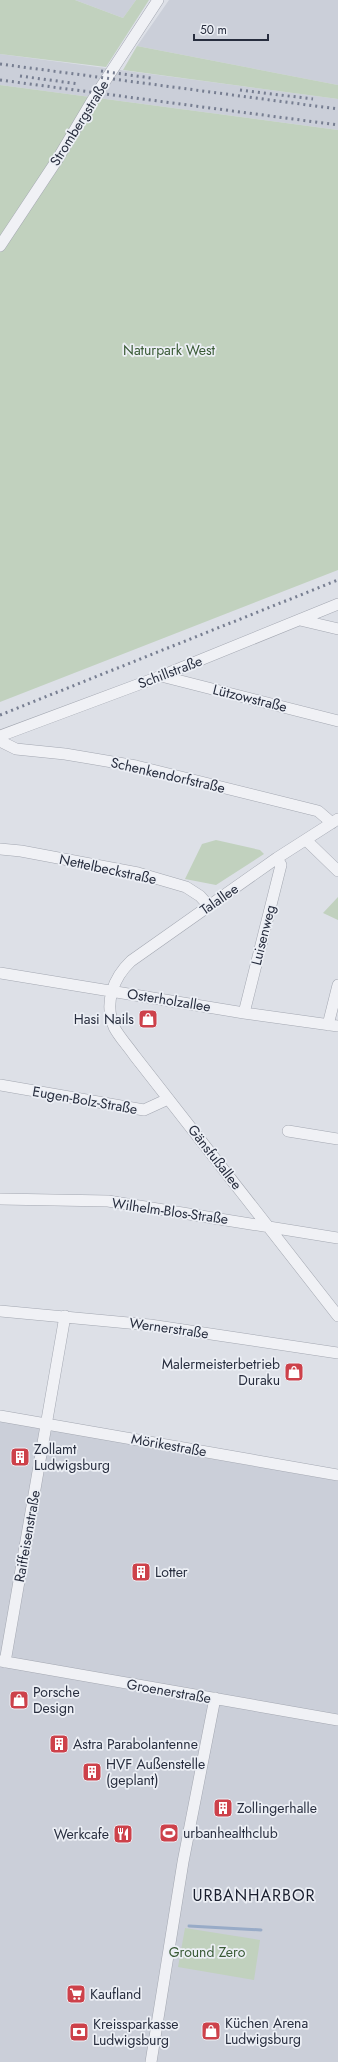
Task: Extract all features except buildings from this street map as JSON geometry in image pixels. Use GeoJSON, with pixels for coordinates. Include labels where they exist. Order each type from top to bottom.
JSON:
{"type":"FeatureCollection","features":[{"type":"Feature","properties":{"kind":"street","name":"Strombergstraße"},"geometry":{"type":"LineString","coordinates":[[0,246],[57,160],[92,101],[158,0]]}},
{"type":"Feature","properties":{"kind":"street","name":"Schillstraße"},"geometry":{"type":"LineString","coordinates":[[0,736],[161,676],[338,604]]}},
{"type":"Feature","properties":{"kind":"street"},"geometry":{"type":"LineString","coordinates":[[300,620],[338,629]]}},
{"type":"Feature","properties":{"kind":"street","name":"Lützowstraße"},"geometry":{"type":"LineString","coordinates":[[161,676],[338,721]]}},
{"type":"Feature","properties":{"kind":"street","name":"Schenkendorfstraße"},"geometry":{"type":"LineString","coordinates":[[0,741],[16,749],[65,754],[152,770],[318,811],[335,821]]}},
{"type":"Feature","properties":{"kind":"street","name":"Talallee"},"geometry":{"type":"LineString","coordinates":[[112,991],[117,977],[131,961],[277,858],[335,821]]}},
{"type":"Feature","properties":{"kind":"street"},"geometry":{"type":"LineString","coordinates":[[306,840],[338,872]]}},
{"type":"Feature","properties":{"kind":"street","name":"Nettelbeckstraße"},"geometry":{"type":"LineString","coordinates":[[0,849],[21,851],[138,874],[186,887],[209,906]]}},
{"type":"Feature","properties":{"kind":"street","name":"Luisenweg"},"geometry":{"type":"LineString","coordinates":[[244,1013],[281,866],[277,858]]}},
{"type":"Feature","properties":{"kind":"street","name":"Osterholzallee"},"geometry":{"type":"LineString","coordinates":[[0,973],[244,1013],[333,1025]]}},
{"type":"Feature","properties":{"kind":"street"},"geometry":{"type":"LineString","coordinates":[[333,1025],[338,985]]}},
{"type":"Feature","properties":{"kind":"street","name":"Gänsfußallee"},"geometry":{"type":"LineString","coordinates":[[112,991],[110,1012],[115,1028],[168,1099],[270,1226],[338,1316]]}},
{"type":"Feature","properties":{"kind":"street","name":"Eugen-Bolz-Straße"},"geometry":{"type":"LineString","coordinates":[[0,1085],[144,1110],[168,1099]]}},
{"type":"Feature","properties":{"kind":"street"},"geometry":{"type":"LineString","coordinates":[[288,1131],[338,1139]]}},
{"type":"Feature","properties":{"kind":"street","name":"Wilhelm-Blos-Straße"},"geometry":{"type":"LineString","coordinates":[[0,1200],[108,1201],[338,1238]]}},
{"type":"Feature","properties":{"kind":"street","name":"Wernerstraße"},"geometry":{"type":"LineString","coordinates":[[0,1311],[150,1325],[338,1353]]}},
{"type":"Feature","properties":{"kind":"street","name":"Raiffeisenstraße"},"geometry":{"type":"LineString","coordinates":[[2,1662],[48,1424],[65,1316]]}},
{"type":"Feature","properties":{"kind":"street","name":"Mörikestraße"},"geometry":{"type":"LineString","coordinates":[[0,1416],[338,1475]]}},
{"type":"Feature","properties":{"kind":"street","name":"Groenerstraße"},"geometry":{"type":"LineString","coordinates":[[2,1662],[338,1720]]}},
{"type":"Feature","properties":{"kind":"street"},"geometry":{"type":"LineString","coordinates":[[151,2062],[183,1862],[215,1698]]}},
{"type":"Feature","properties":{"kind":"shaded area"},"geometry":{"type":"Polygon","coordinates":[[[75,0],[136,0],[123,18],[75,0]]]}},
{"type":"Feature","properties":{"kind":"shaded area"},"geometry":{"type":"Polygon","coordinates":[[[169,0],[338,0],[338,85],[137,46],[169,0]]]}},
{"type":"Feature","properties":{"kind":"shaded area"},"geometry":{"type":"Polygon","coordinates":[[[0,54],[338,99],[338,130],[0,85],[0,54]]]}},
{"type":"Feature","properties":{"kind":"shaded area"},"geometry":{"type":"Polygon","coordinates":[[[0,1421],[338,1481],[338,2062],[0,2062],[0,1421]]]}},
{"type":"Feature","properties":{"kind":"green space"},"geometry":{"type":"Polygon","coordinates":[[[0,0],[75,0],[123,18],[136,0],[149,0],[106,67],[0,54],[0,0]]]}},
{"type":"Feature","properties":{"kind":"green space"},"geometry":{"type":"Polygon","coordinates":[[[137,46],[338,85],[338,99],[123,70],[137,46]]]}},
{"type":"Feature","properties":{"kind":"green space","name":"Naturpark West"},"geometry":{"type":"Polygon","coordinates":[[[0,85],[338,130],[338,570],[0,702],[0,85]]]}},
{"type":"Feature","properties":{"kind":"green space"},"geometry":{"type":"Polygon","coordinates":[[[216,840],[260,850],[264,854],[216,885],[185,879],[202,844],[216,840]]]}},
{"type":"Feature","properties":{"kind":"green space"},"geometry":{"type":"Polygon","coordinates":[[[338,897],[338,920],[323,913],[338,897]]]}},
{"type":"Feature","properties":{"kind":"green space","name":"Ground Zero"},"geometry":{"type":"Polygon","coordinates":[[[185,1928],[260,1940],[254,1980],[178,1967],[185,1928]]]}},
{"type":"Feature","properties":{"kind":"waterway"},"geometry":{"type":"LineString","coordinates":[[189,1926],[261,1930]]}},
{"type":"Feature","properties":{"kind":"railway"},"geometry":{"type":"LineString","coordinates":[[0,64],[338,109]]}},
{"type":"Feature","properties":{"kind":"railway"},"geometry":{"type":"LineString","coordinates":[[101,71],[151,78]]}},
{"type":"Feature","properties":{"kind":"railway"},"geometry":{"type":"LineString","coordinates":[[20,76],[79,84]]}},
{"type":"Feature","properties":{"kind":"railway"},"geometry":{"type":"LineString","coordinates":[[0,80],[338,125]]}},
{"type":"Feature","properties":{"kind":"railway"},"geometry":{"type":"LineString","coordinates":[[240,90],[313,99]]}},
{"type":"Feature","properties":{"kind":"railway"},"geometry":{"type":"LineString","coordinates":[[0,715],[338,580]]}},
{"type":"Feature","properties":{"kind":"place","name":"Hasi Nails"},"geometry":{"type":"Point","coordinates":[148,1019]}},
{"type":"Feature","properties":{"kind":"place","name":"Malermeisterbetrieb Duraku"},"geometry":{"type":"Point","coordinates":[294,1372]}},
{"type":"Feature","properties":{"kind":"place","name":"Zollamt Ludwigsburg"},"geometry":{"type":"Point","coordinates":[20,1457]}},
{"type":"Feature","properties":{"kind":"place","name":"Lotter"},"geometry":{"type":"Point","coordinates":[141,1572]}},
{"type":"Feature","properties":{"kind":"place","name":"Porsche Design"},"geometry":{"type":"Point","coordinates":[19,1700]}},
{"type":"Feature","properties":{"kind":"place","name":"Astra Parabolantenne"},"geometry":{"type":"Point","coordinates":[59,1744]}},
{"type":"Feature","properties":{"kind":"place","name":"HVF Außenstelle (geplant)"},"geometry":{"type":"Point","coordinates":[92,1772]}},
{"type":"Feature","properties":{"kind":"place","name":"Zollingerhalle"},"geometry":{"type":"Point","coordinates":[223,1808]}},
{"type":"Feature","properties":{"kind":"place","name":"urbanhealthclub"},"geometry":{"type":"Point","coordinates":[169,1833]}},
{"type":"Feature","properties":{"kind":"place","name":"Werkcafe"},"geometry":{"type":"Point","coordinates":[123,1834]}},
{"type":"Feature","properties":{"kind":"place","name":"Kaufland"},"geometry":{"type":"Point","coordinates":[76,1994]}},
{"type":"Feature","properties":{"kind":"place","name":"Küchen Arena Ludwigsburg"},"geometry":{"type":"Point","coordinates":[211,2031]}},
{"type":"Feature","properties":{"kind":"place","name":"Kreissparkasse Ludwigsburg"},"geometry":{"type":"Point","coordinates":[79,2032]}},
{"type":"Feature","properties":{"kind":"district","name":"URBANHARBOR"},"geometry":{"type":"Point","coordinates":[254,1895]}}]}
